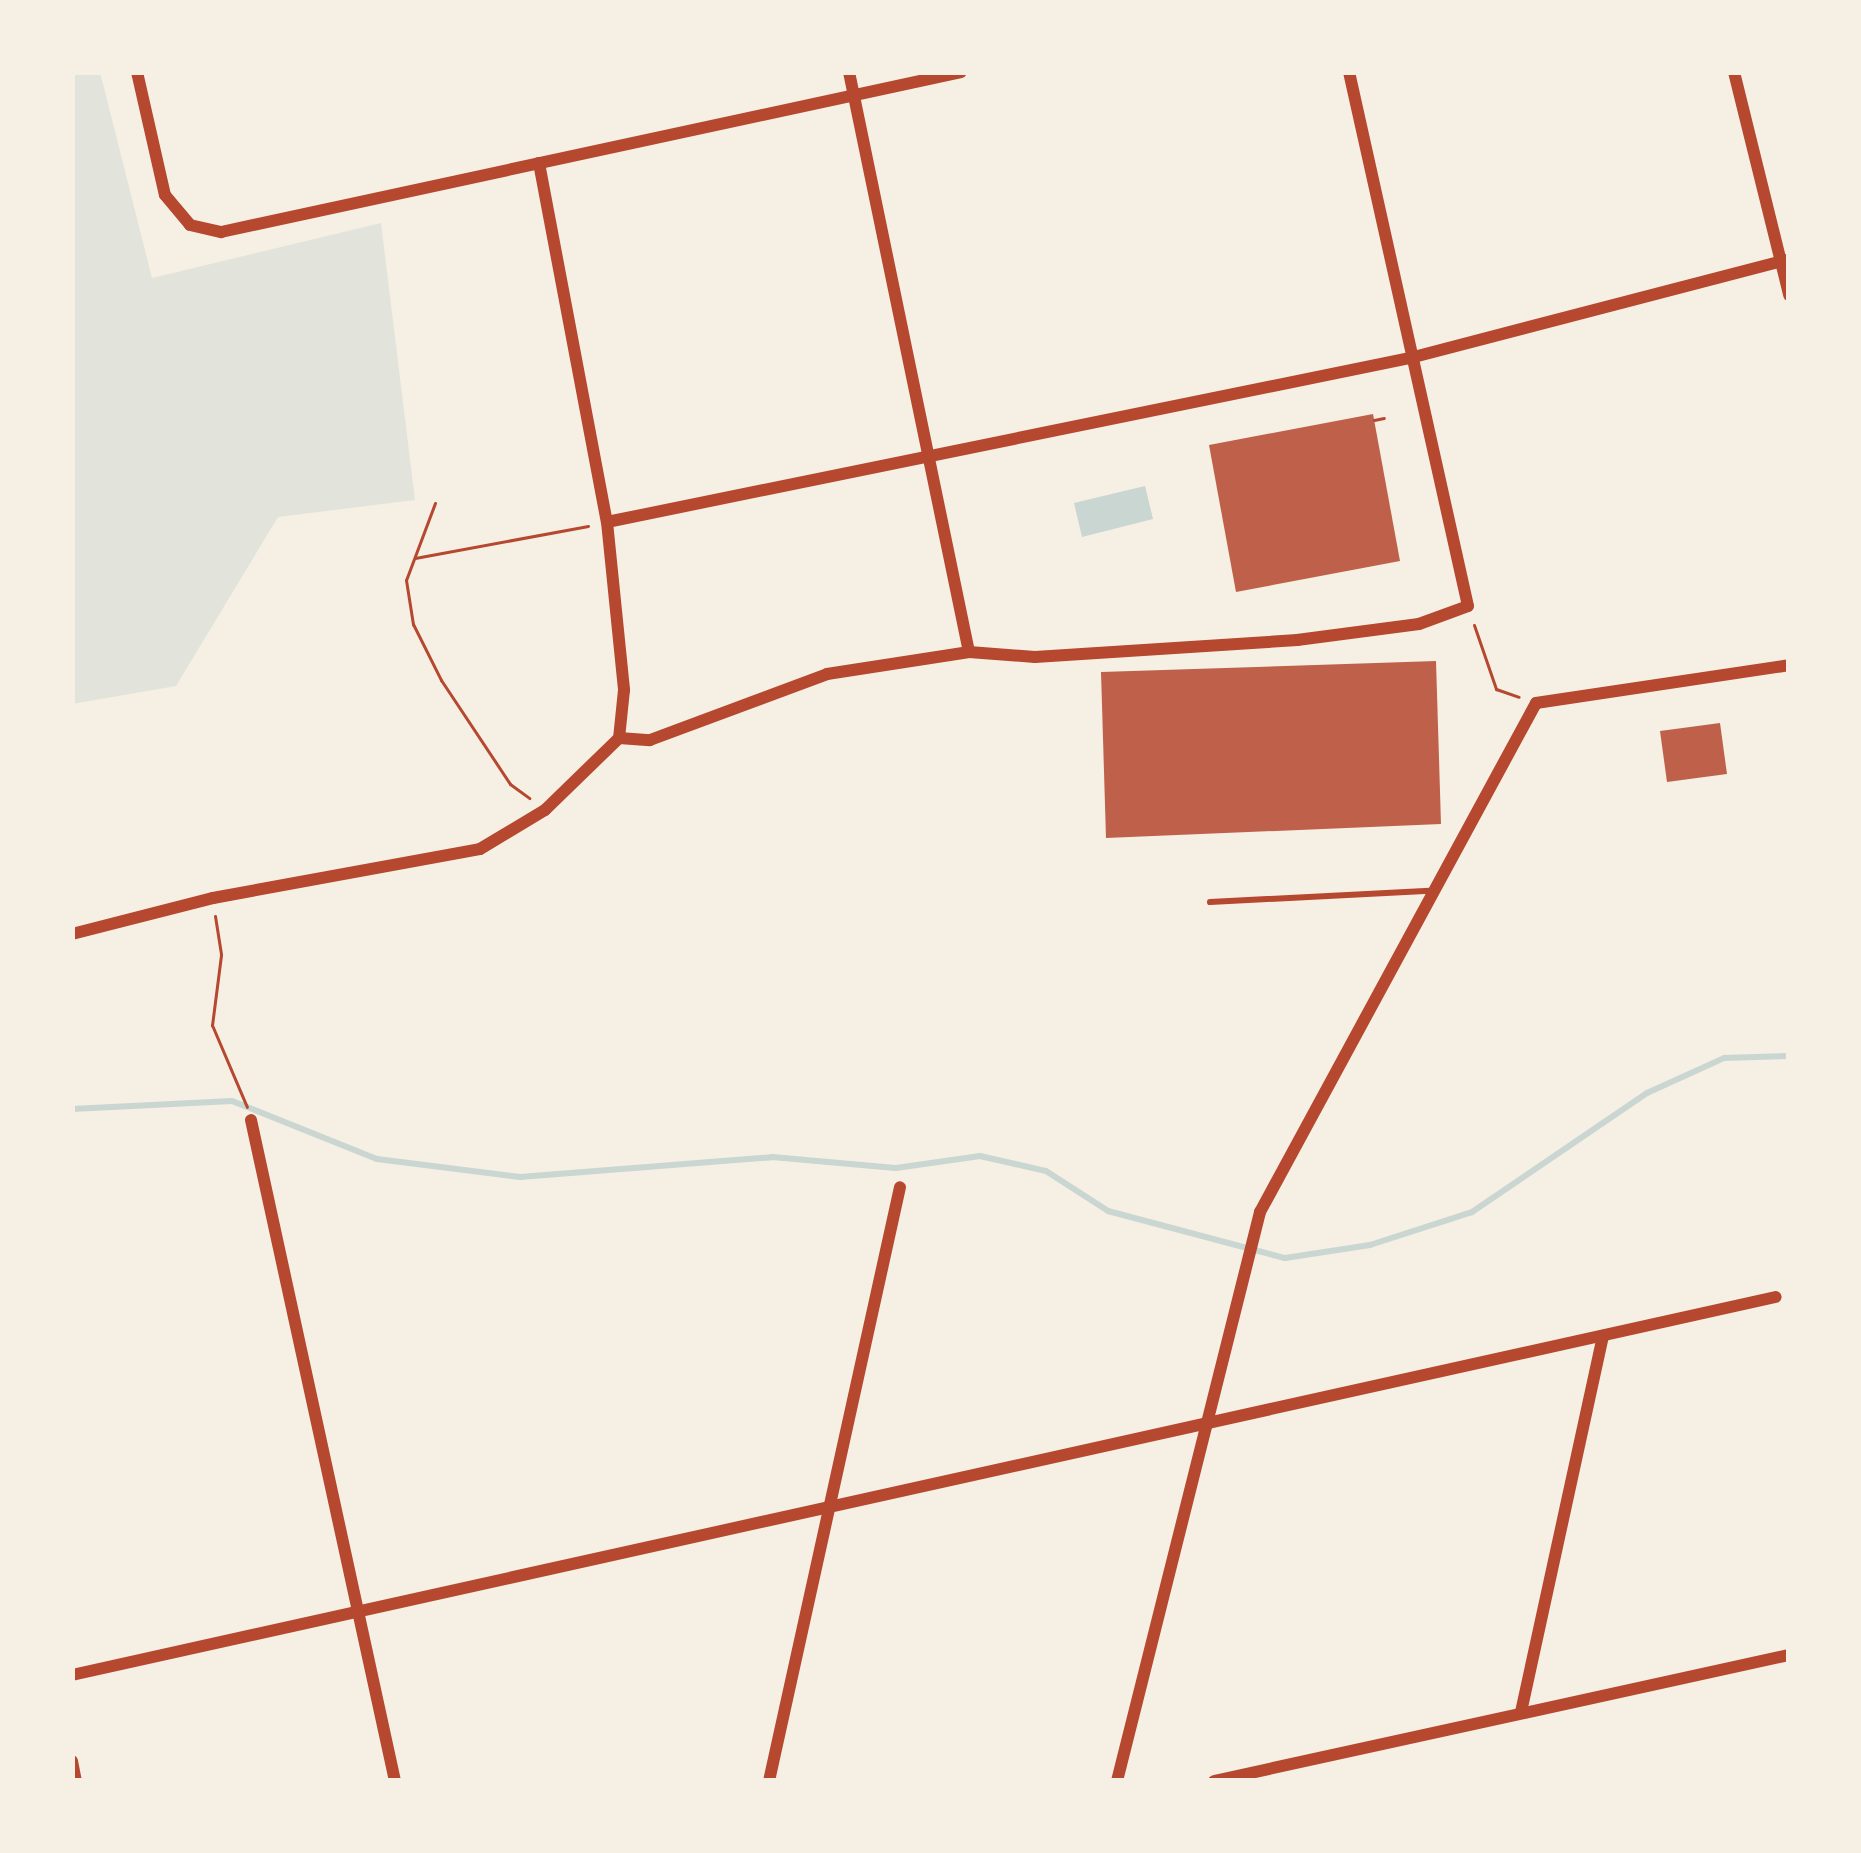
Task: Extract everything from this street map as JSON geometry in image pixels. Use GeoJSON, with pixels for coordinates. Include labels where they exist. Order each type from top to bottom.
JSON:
{"type":"FeatureCollection","features":[{"type":"Feature","properties":{"kind":"street"},"geometry":{"type":"LineString","coordinates":[[137,72],[164,195],[190,225],[253,228],[961,72]]}},
{"type":"Feature","properties":{"kind":"street"},"geometry":{"type":"LineString","coordinates":[[849,72],[969,652]]}},
{"type":"Feature","properties":{"kind":"street"},"geometry":{"type":"LineString","coordinates":[[619,738],[650,740],[827,674],[969,652],[1035,657],[1297,640],[1419,624],[1468,606],[1349,72]]}},
{"type":"Feature","properties":{"kind":"street"},"geometry":{"type":"LineString","coordinates":[[1734,72],[1789,295]]}},
{"type":"Feature","properties":{"kind":"street"},"geometry":{"type":"LineString","coordinates":[[72,934],[213,898],[480,850],[544,810],[619,738],[624,689],[608,522],[539,163]]}},
{"type":"Feature","properties":{"kind":"street"},"geometry":{"type":"LineString","coordinates":[[608,522],[1410,358],[1783,260]]}},
{"type":"Feature","properties":{"kind":"street"},"geometry":{"type":"LineString","coordinates":[[1117,1781],[1211,1422],[1260,1212],[1536,703],[1789,665]]}},
{"type":"Feature","properties":{"kind":"street"},"geometry":{"type":"LineString","coordinates":[[251,1120],[394,1781]]}},
{"type":"Feature","properties":{"kind":"street"},"geometry":{"type":"LineString","coordinates":[[769,1781],[825,1508],[900,1187]]}},
{"type":"Feature","properties":{"kind":"street"},"geometry":{"type":"LineString","coordinates":[[72,1675],[1776,1298]]}},
{"type":"Feature","properties":{"kind":"street"},"geometry":{"type":"LineString","coordinates":[[1521,1712],[1603,1336]]}},
{"type":"Feature","properties":{"kind":"street"},"geometry":{"type":"LineString","coordinates":[[1214,1781],[1789,1655]]}},
{"type":"Feature","properties":{"kind":"street"},"geometry":{"type":"LineString","coordinates":[[72,1761],[76,1781]]}},
{"type":"Feature","properties":{"kind":"lane"},"geometry":{"type":"LineString","coordinates":[[1210,902],[1430,891]]}},
{"type":"Feature","properties":{"kind":"path"},"geometry":{"type":"LineString","coordinates":[[1374,421],[1384,418]]}},
{"type":"Feature","properties":{"kind":"path"},"geometry":{"type":"LineString","coordinates":[[434,503],[406,580],[413,624],[441,680],[510,784],[544,810]]}},
{"type":"Feature","properties":{"kind":"path"},"geometry":{"type":"LineString","coordinates":[[411,559],[608,522]]}},
{"type":"Feature","properties":{"kind":"path"},"geometry":{"type":"LineString","coordinates":[[1468,606],[1496,689],[1536,703]]}},
{"type":"Feature","properties":{"kind":"path"},"geometry":{"type":"LineString","coordinates":[[213,898],[221,955],[212,1025],[241,1085],[251,1120]]}},
{"type":"Feature","properties":{"kind":"shaded area"},"geometry":{"type":"Polygon","coordinates":[[[72,72],[100,72],[152,278],[381,223],[415,500],[278,517],[176,686],[72,704],[72,72]]]}},
{"type":"Feature","properties":{"kind":"shaded area"},"geometry":{"type":"Polygon","coordinates":[[[1145,486],[1153,519],[1082,537],[1074,503],[1145,486]]]}},
{"type":"Feature","properties":{"kind":"building"},"geometry":{"type":"Polygon","coordinates":[[[1373,414],[1400,561],[1236,592],[1209,445],[1373,414]]]}},
{"type":"Feature","properties":{"kind":"building"},"geometry":{"type":"Polygon","coordinates":[[[1436,661],[1441,824],[1106,838],[1101,672],[1436,661]]]}},
{"type":"Feature","properties":{"kind":"building"},"geometry":{"type":"Polygon","coordinates":[[[1720,723],[1727,774],[1667,782],[1660,731],[1720,723]]]}},
{"type":"Feature","properties":{"kind":"waterway"},"geometry":{"type":"LineString","coordinates":[[72,1109],[232,1101],[377,1159],[520,1177],[772,1157],[896,1168],[980,1156],[1046,1171],[1108,1211],[1285,1258],[1370,1245],[1472,1212],[1647,1093],[1724,1058],[1789,1056]]}}]}
